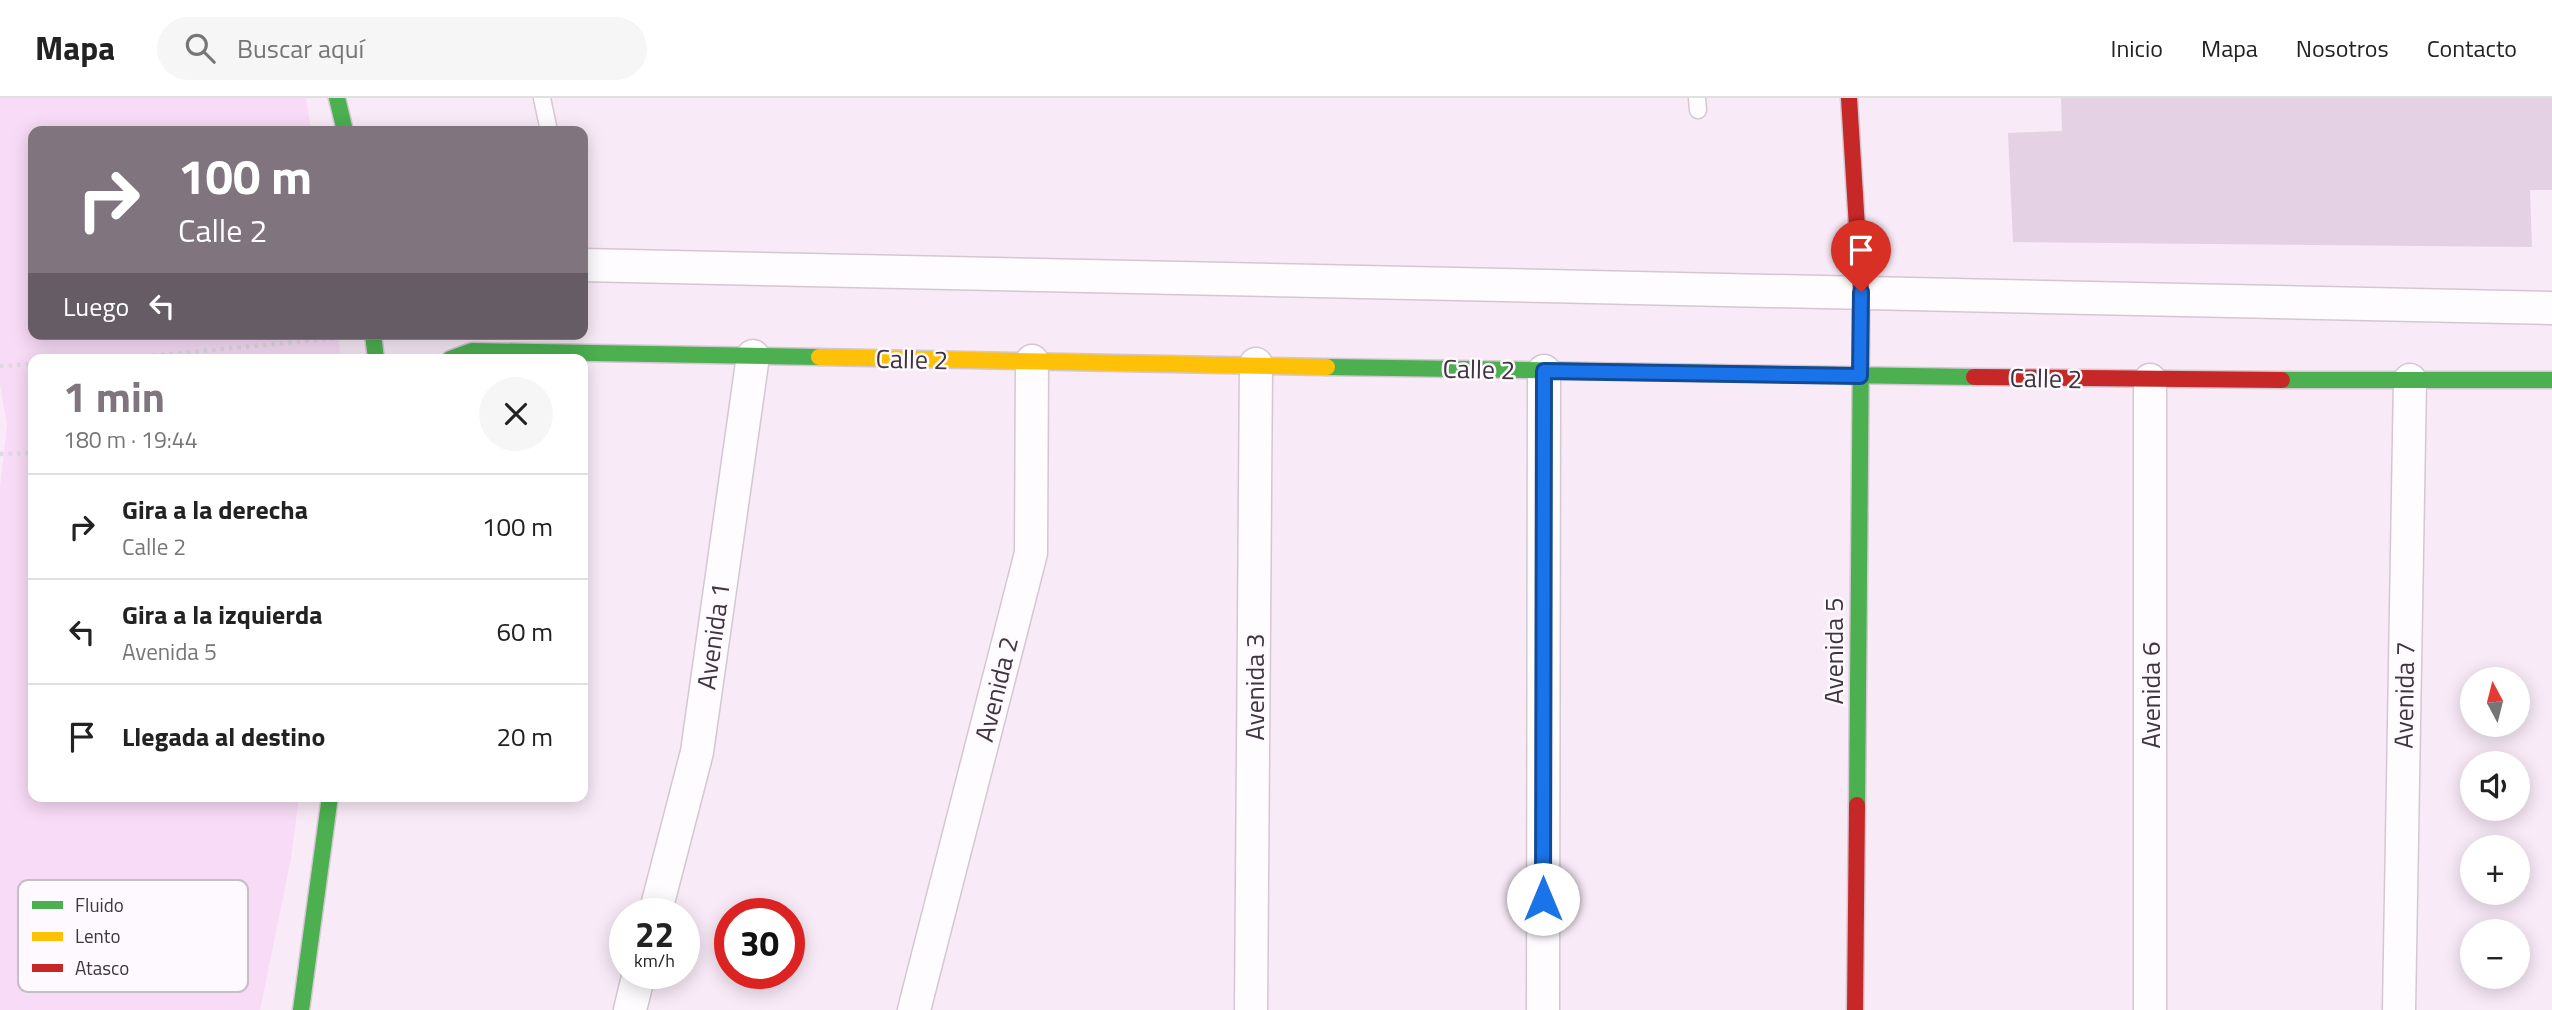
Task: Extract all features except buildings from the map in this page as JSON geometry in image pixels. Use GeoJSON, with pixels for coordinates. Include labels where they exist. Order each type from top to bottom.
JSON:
{"type":"FeatureCollection","features":[{"type":"Feature","properties":{"kind":"street"},"geometry":{"type":"LineString","coordinates":[[337,98],[344,126]]}},
{"type":"Feature","properties":{"kind":"street","name":"Avenida 5"},"geometry":{"type":"LineString","coordinates":[[1849,98],[1861,292],[1855,1010]]}},
{"type":"Feature","properties":{"kind":"street"},"geometry":{"type":"LineString","coordinates":[[588,265],[2552,308]]}},
{"type":"Feature","properties":{"kind":"street","name":"Calle 2"},"geometry":{"type":"LineString","coordinates":[[464,354],[472,351],[2150,380],[2552,380]]}},
{"type":"Feature","properties":{"kind":"street","name":"Avenida 1"},"geometry":{"type":"LineString","coordinates":[[659,898],[697,752],[753,356]]}},
{"type":"Feature","properties":{"kind":"street","name":"Avenida 2"},"geometry":{"type":"LineString","coordinates":[[914,1010],[1031,553],[1032,361]]}},
{"type":"Feature","properties":{"kind":"street","name":"Avenida 3"},"geometry":{"type":"LineString","coordinates":[[1251,1010],[1256,364]]}},
{"type":"Feature","properties":{"kind":"street"},"geometry":{"type":"LineString","coordinates":[[1543,1010],[1544,371]]}},
{"type":"Feature","properties":{"kind":"street","name":"Avenida 6"},"geometry":{"type":"LineString","coordinates":[[2150,380],[2150,1010]]}},
{"type":"Feature","properties":{"kind":"street","name":"Avenida 7"},"geometry":{"type":"LineString","coordinates":[[2399,1010],[2410,380]]}},
{"type":"Feature","properties":{"kind":"street"},"geometry":{"type":"LineString","coordinates":[[301,1010],[329,802]]}},
{"type":"Feature","properties":{"kind":"street"},"geometry":{"type":"LineString","coordinates":[[630,1010],[635,989]]}},
{"type":"Feature","properties":{"kind":"lane"},"geometry":{"type":"LineString","coordinates":[[542,98],[548,126]]}},
{"type":"Feature","properties":{"kind":"path"},"geometry":{"type":"LineString","coordinates":[[161,354],[310,340]]}},
{"type":"Feature","properties":{"kind":"path"},"geometry":{"type":"LineString","coordinates":[[0,366],[28,364]]}},
{"type":"Feature","properties":{"kind":"path"},"geometry":{"type":"LineString","coordinates":[[0,454],[28,453]]}},
{"type":"Feature","properties":{"kind":"shaded area"},"geometry":{"type":"Polygon","coordinates":[[[0,98],[306,98],[310,126],[28,126],[28,340],[339,340],[340,354],[28,354],[28,802],[298,802],[291,858],[260,1010],[0,1010],[0,488],[7,424],[0,385],[0,98]]]}},
{"type":"Feature","properties":{"kind":"traffic: fast"},"geometry":{"type":"LineString","coordinates":[[337,98],[344,126]]}},
{"type":"Feature","properties":{"kind":"traffic: fast"},"geometry":{"type":"LineString","coordinates":[[374,340],[375,354]]}},
{"type":"Feature","properties":{"kind":"traffic: fast"},"geometry":{"type":"LineString","coordinates":[[1857,805],[1861,344]]}},
{"type":"Feature","properties":{"kind":"traffic: fast"},"geometry":{"type":"LineString","coordinates":[[464,354],[472,351],[819,357]]}},
{"type":"Feature","properties":{"kind":"traffic: fast"},"geometry":{"type":"LineString","coordinates":[[1327,367],[1974,377]]}},
{"type":"Feature","properties":{"kind":"traffic: fast"},"geometry":{"type":"LineString","coordinates":[[2282,380],[2552,380]]}},
{"type":"Feature","properties":{"kind":"traffic: fast"},"geometry":{"type":"LineString","coordinates":[[301,1010],[329,802]]}},
{"type":"Feature","properties":{"kind":"traffic: slow"},"geometry":{"type":"LineString","coordinates":[[819,357],[1327,367]]}},
{"type":"Feature","properties":{"kind":"traffic: jam"},"geometry":{"type":"LineString","coordinates":[[1849,98],[1861,292],[1861,344]]}},
{"type":"Feature","properties":{"kind":"traffic: jam"},"geometry":{"type":"LineString","coordinates":[[1974,377],[2282,380]]}},
{"type":"Feature","properties":{"kind":"traffic: jam"},"geometry":{"type":"LineString","coordinates":[[1855,1010],[1857,805]]}},
{"type":"Feature","properties":{"kind":"route"},"geometry":{"type":"LineString","coordinates":[[1543,899],[1544,371],[1860,376],[1861,292]]}}]}
